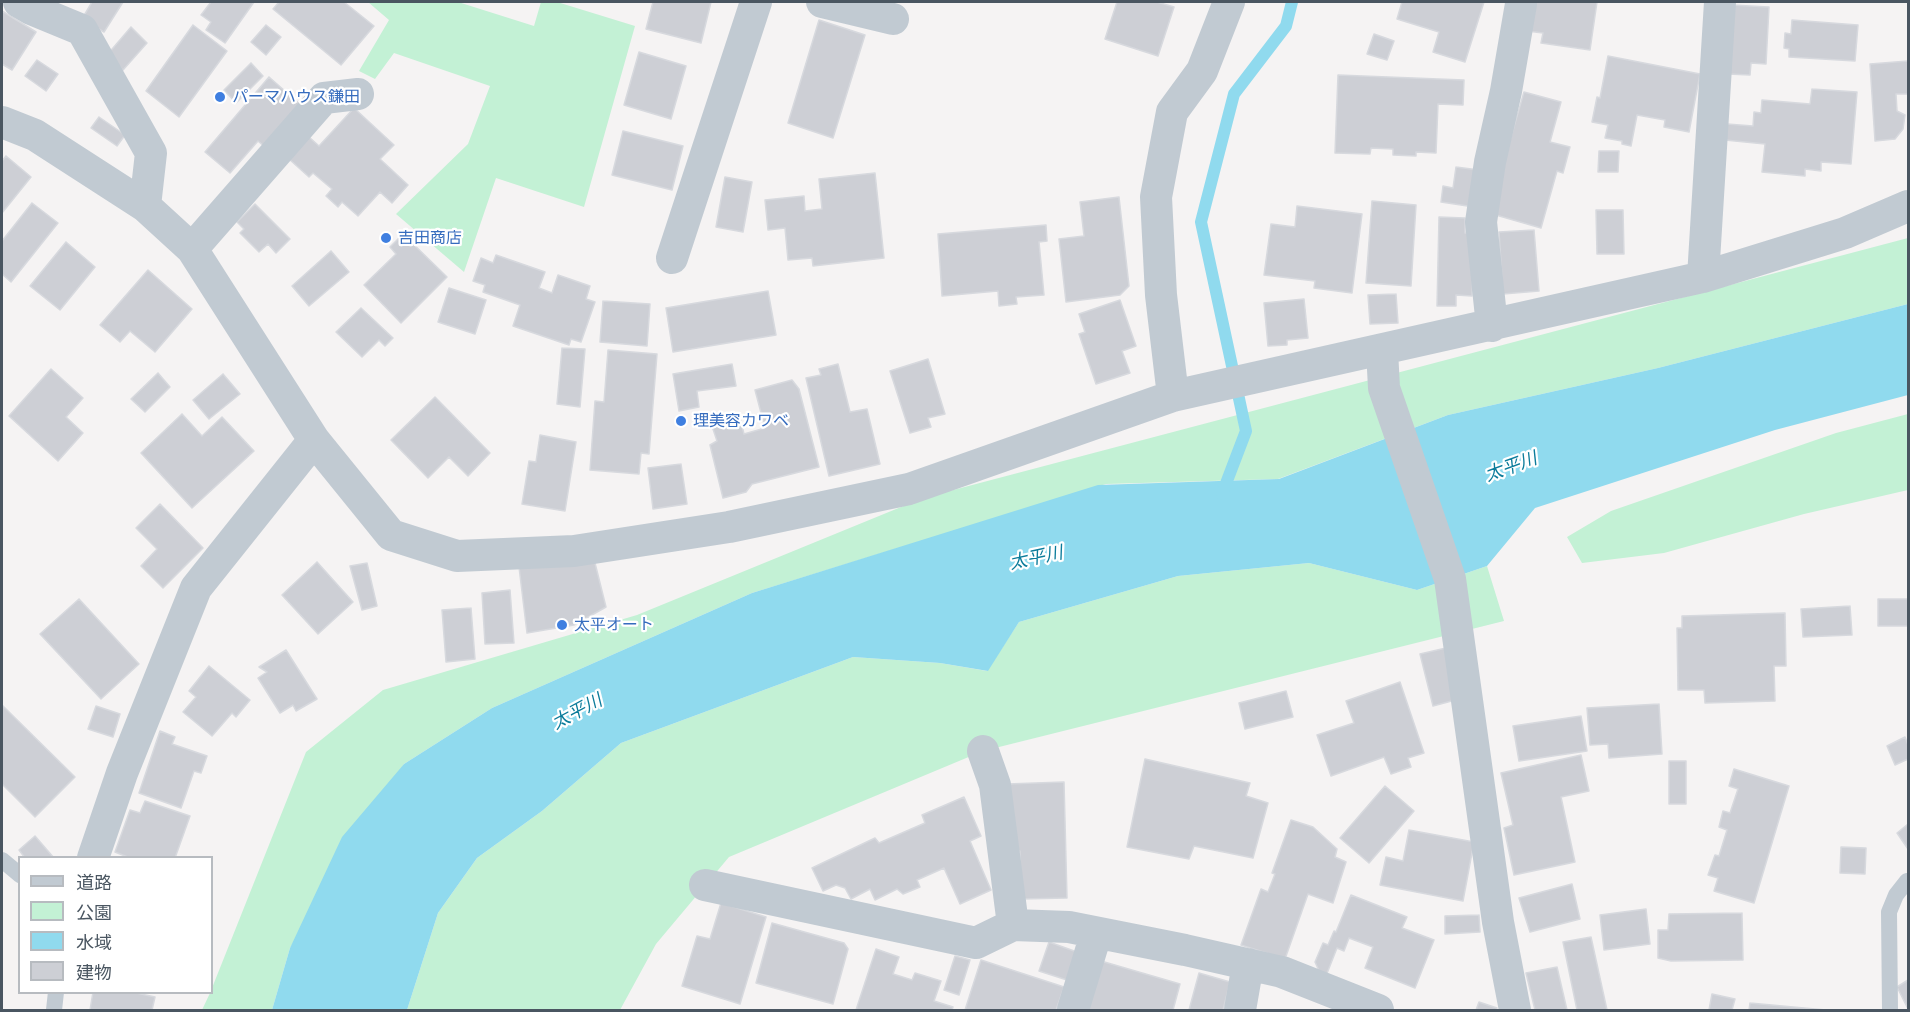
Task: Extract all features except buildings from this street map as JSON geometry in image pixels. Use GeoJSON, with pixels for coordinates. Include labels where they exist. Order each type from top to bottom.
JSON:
{"type":"FeatureCollection","features":[{"type":"Feature","properties":{"kind":"street"},"geometry":{"type":"LineString","coordinates":[[18,2],[82,30],[151,153],[145,206]]}},
{"type":"Feature","properties":{"kind":"street"},"geometry":{"type":"LineString","coordinates":[[672,258],[756,2]]}},
{"type":"Feature","properties":{"kind":"street"},"geometry":{"type":"LineString","coordinates":[[822,2],[893,19]]}},
{"type":"Feature","properties":{"kind":"street"},"geometry":{"type":"LineString","coordinates":[[1173,396],[1161,295],[1156,197],[1172,112],[1202,71],[1228,2]]}},
{"type":"Feature","properties":{"kind":"street"},"geometry":{"type":"LineString","coordinates":[[1703,277],[1720,2]]}},
{"type":"Feature","properties":{"kind":"street"},"geometry":{"type":"LineString","coordinates":[[1492,326],[1481,222],[1490,162],[1506,91],[1521,4]]}},
{"type":"Feature","properties":{"kind":"street"},"geometry":{"type":"LineString","coordinates":[[192,249],[324,98],[357,94]]}},
{"type":"Feature","properties":{"kind":"street"},"geometry":{"type":"LineString","coordinates":[[2,122],[35,135],[145,206],[192,249],[314,440],[391,535],[457,556],[574,551],[729,527],[909,489],[1173,396],[1703,277],[1845,233],[1908,206]]}},
{"type":"Feature","properties":{"kind":"street"},"geometry":{"type":"LineString","coordinates":[[1382,350],[1384,388],[1450,579],[1498,922],[1515,1011]]}},
{"type":"Feature","properties":{"kind":"street"},"geometry":{"type":"LineString","coordinates":[[94,856],[122,774],[196,588],[314,440]]}},
{"type":"Feature","properties":{"kind":"street"},"geometry":{"type":"LineString","coordinates":[[983,751],[994,785],[1013,925]]}},
{"type":"Feature","properties":{"kind":"street"},"geometry":{"type":"LineString","coordinates":[[705,885],[976,943],[1013,925],[1069,927],[1282,972],[1378,1011]]}},
{"type":"Feature","properties":{"kind":"street"},"geometry":{"type":"LineString","coordinates":[[1073,1011],[1096,934]]}},
{"type":"Feature","properties":{"kind":"street"},"geometry":{"type":"LineString","coordinates":[[1240,1011],[1248,964]]}},
{"type":"Feature","properties":{"kind":"lane"},"geometry":{"type":"LineString","coordinates":[[2,860],[18,872]]}},
{"type":"Feature","properties":{"kind":"lane"},"geometry":{"type":"LineString","coordinates":[[1890,1011],[1889,912],[1896,895],[1907,881]]}},
{"type":"Feature","properties":{"kind":"lane"},"geometry":{"type":"LineString","coordinates":[[54,1011],[56,994]]}},
{"type":"Feature","properties":{"kind":"green space"},"geometry":{"type":"Polygon","coordinates":[[[368,2],[458,2],[534,26],[541,2],[557,2],[635,26],[584,207],[496,178],[464,272],[396,214],[468,144],[490,86],[394,53],[375,79],[359,71],[389,20],[368,2]]]}},
{"type":"Feature","properties":{"kind":"green space"},"geometry":{"type":"Polygon","coordinates":[[[1908,238],[1908,304],[1658,368],[1448,415],[1278,479],[1106,484],[752,593],[492,708],[404,764],[290,948],[272,1010],[202,1010],[210,994],[213,994],[213,985],[306,752],[383,690],[637,615],[923,498],[1908,238]]]}},
{"type":"Feature","properties":{"kind":"green space"},"geometry":{"type":"Polygon","coordinates":[[[1908,414],[1908,490],[1804,514],[1664,553],[1582,563],[1567,537],[1611,511],[1836,433],[1908,414]]]}},
{"type":"Feature","properties":{"kind":"green space"},"geometry":{"type":"Polygon","coordinates":[[[1309,563],[1417,590],[1487,566],[1504,621],[983,751],[729,857],[656,944],[620,1010],[407,1010],[438,913],[477,858],[542,811],[621,743],[853,657],[940,663],[987,671],[1019,622],[1178,576],[1309,563]]]}},
{"type":"Feature","properties":{"kind":"water","name":"太平川"},"geometry":{"type":"Polygon","coordinates":[[[1908,304],[1908,395],[1775,430],[1535,508],[1487,566],[1417,590],[1309,563],[1178,576],[1019,622],[988,671],[940,663],[853,657],[621,743],[542,811],[477,858],[438,913],[407,1010],[272,1010],[290,948],[342,837],[404,764],[492,708],[752,593],[1098,485],[1279,479],[1448,415],[1658,368],[1908,304]]]}},
{"type":"Feature","properties":{"kind":"waterway"},"geometry":{"type":"LineString","coordinates":[[1222,494],[1246,431],[1201,222],[1234,94],[1286,26],[1292,2]]}},
{"type":"Feature","properties":{"kind":"place","name":"パーマハウス鎌田"},"geometry":{"type":"Point","coordinates":[220,97]}},
{"type":"Feature","properties":{"kind":"place","name":"吉田商店"},"geometry":{"type":"Point","coordinates":[386,238]}},
{"type":"Feature","properties":{"kind":"place","name":"理美容カワベ"},"geometry":{"type":"Point","coordinates":[681,421]}},
{"type":"Feature","properties":{"kind":"place","name":"太平オート"},"geometry":{"type":"Point","coordinates":[562,625]}}]}
